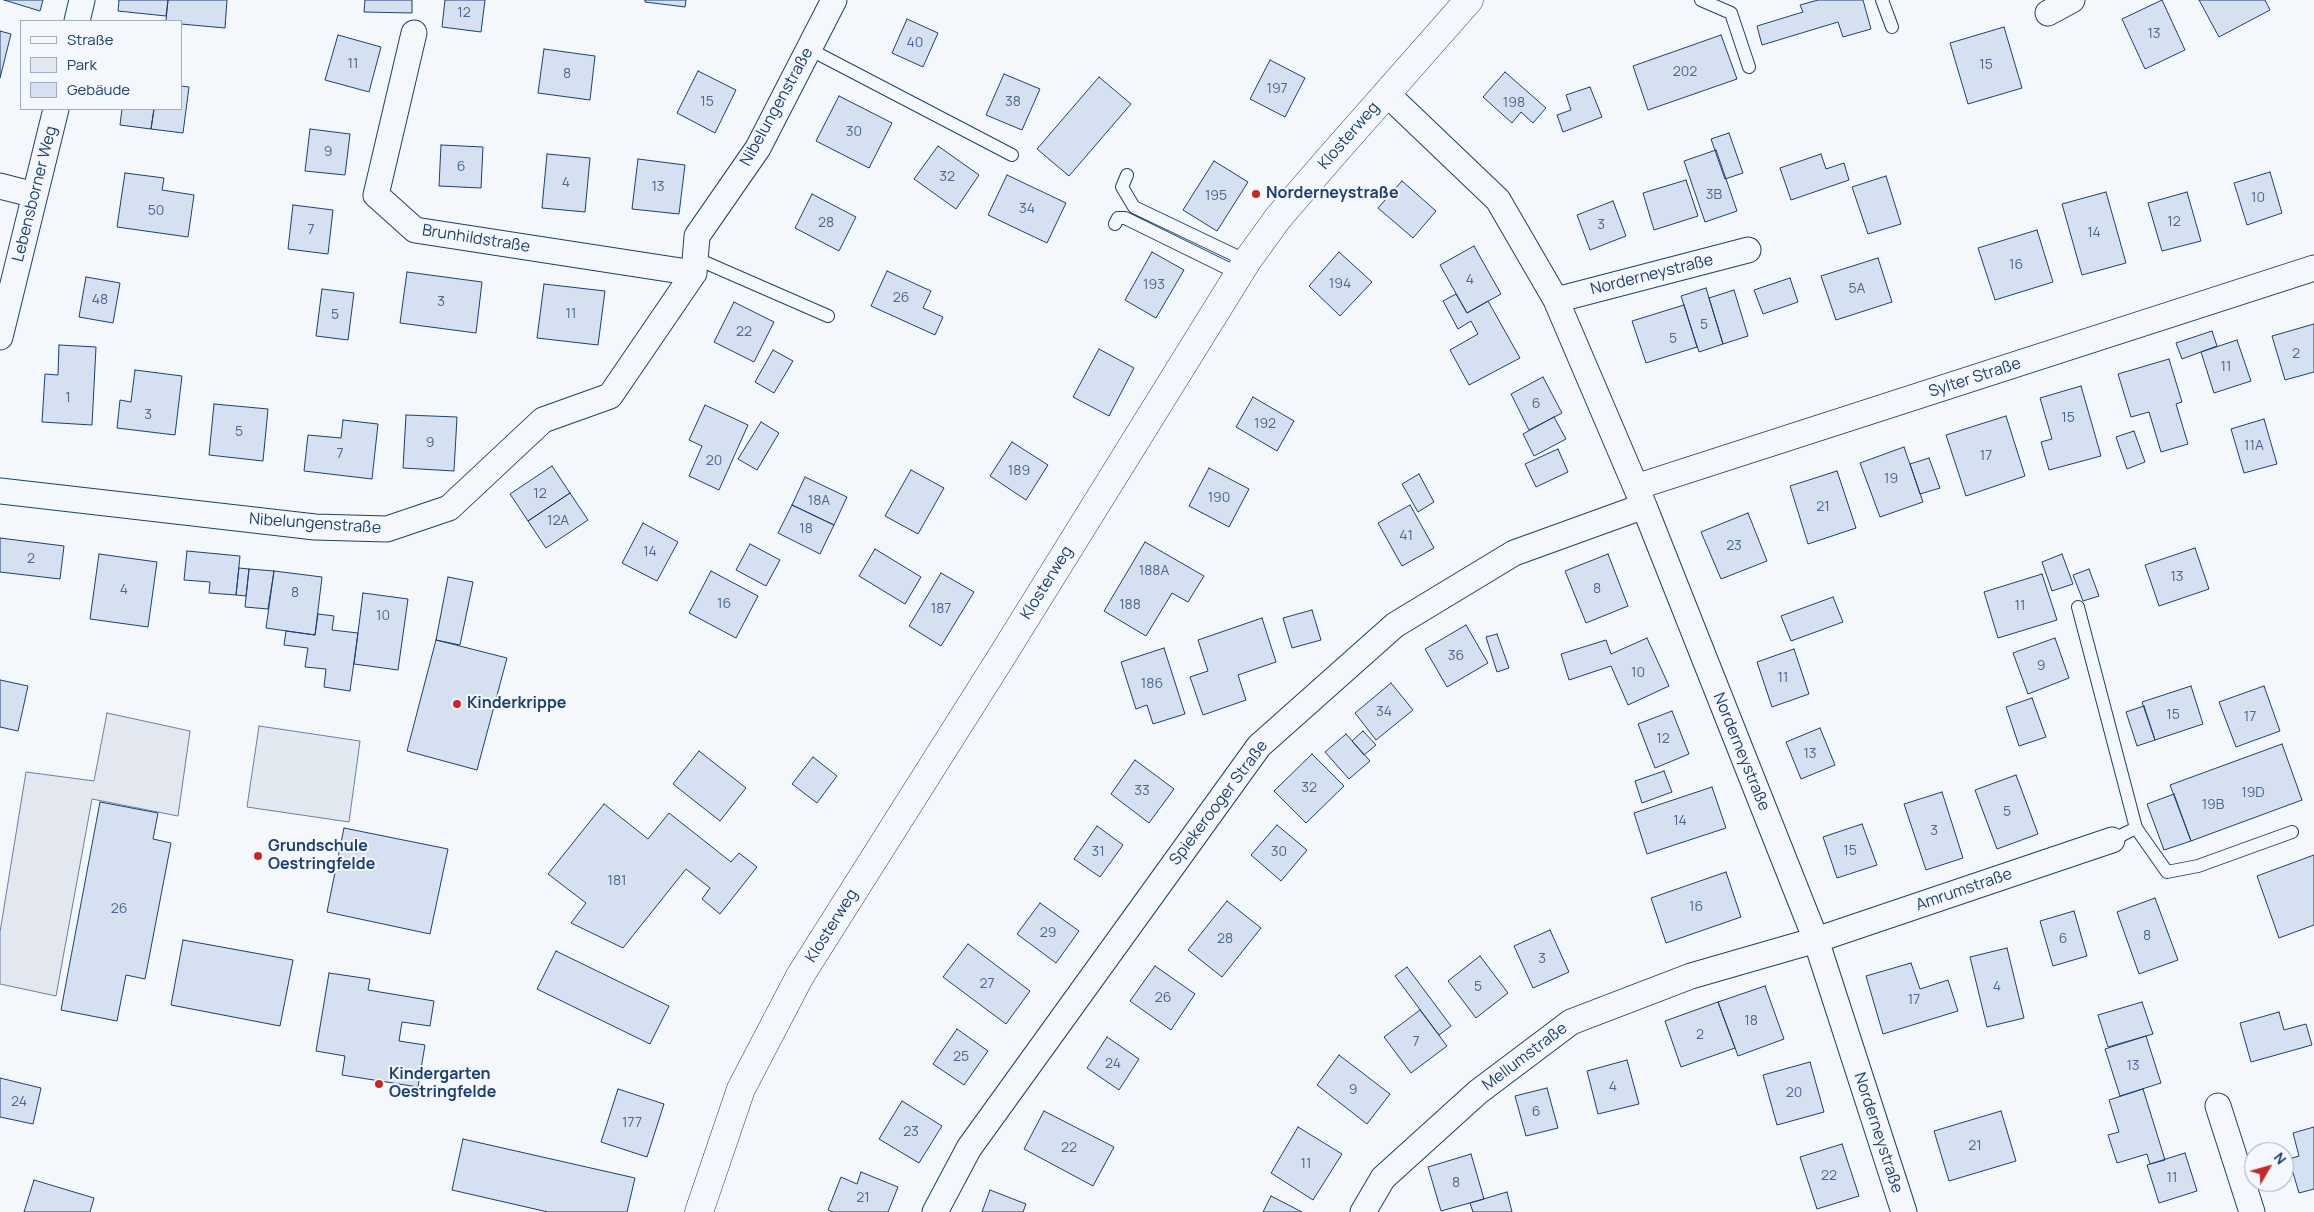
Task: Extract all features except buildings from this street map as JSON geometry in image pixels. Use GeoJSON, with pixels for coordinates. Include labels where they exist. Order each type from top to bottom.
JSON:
{"type":"FeatureCollection","features":[{"type":"Feature","properties":{"kind":"street"},"geometry":{"type":"LineString","coordinates":[[77,20],[82,0]]}},
{"type":"Feature","properties":{"kind":"street","name":"Nibelungenstraße"},"geometry":{"type":"LineString","coordinates":[[0,491],[316,527],[387,529],[449,508],[543,420],[610,396],[694,266],[697,236],[758,148],[834,0]]}},
{"type":"Feature","properties":{"kind":"street","name":"Klosterweg"},"geometry":{"type":"LineString","coordinates":[[699,1212],[740,1089],[800,976],[1002,656],[1243,267],[1278,218],[1469,0]]}},
{"type":"Feature","properties":{"kind":"street"},"geometry":{"type":"LineString","coordinates":[[2048,13],[2072,0]]}},
{"type":"Feature","properties":{"kind":"street","name":"Brunhildstraße"},"geometry":{"type":"LineString","coordinates":[[414,32],[376,195],[415,230],[694,266]]}},
{"type":"Feature","properties":{"kind":"street","name":"Norderneystraße"},"geometry":{"type":"LineString","coordinates":[[1386,93],[1498,200],[1556,300],[1640,496],[1816,940],[1904,1212]]}},
{"type":"Feature","properties":{"kind":"street","name":"Lebensborner Weg"},"geometry":{"type":"LineString","coordinates":[[0,337],[56,110]]}},
{"type":"Feature","properties":{"kind":"street"},"geometry":{"type":"LineString","coordinates":[[0,186],[34,195]]}},
{"type":"Feature","properties":{"kind":"street","name":"Norderneystraße"},"geometry":{"type":"LineString","coordinates":[[1556,300],[1748,250]]}},
{"type":"Feature","properties":{"kind":"street","name":"Sylter Straße"},"geometry":{"type":"LineString","coordinates":[[1640,496],[2314,268]]}},
{"type":"Feature","properties":{"kind":"street","name":"Spiekerooger Straße"},"geometry":{"type":"LineString","coordinates":[[935,1212],[969,1148],[1259,746],[1395,625],[1514,553],[1640,496]]}},
{"type":"Feature","properties":{"kind":"street","name":"Amrumstraße"},"geometry":{"type":"LineString","coordinates":[[1816,940],[2112,840]]}},
{"type":"Feature","properties":{"kind":"street","name":"Mellumstraße"},"geometry":{"type":"LineString","coordinates":[[1363,1212],[1383,1178],[1478,1092],[1571,1022],[1691,976],[1816,940]]}},
{"type":"Feature","properties":{"kind":"street"},"geometry":{"type":"LineString","coordinates":[[2218,1106],[2252,1212]]}},
{"type":"Feature","properties":{"kind":"lane"},"geometry":{"type":"LineString","coordinates":[[1882,0],[1892,27]]}},
{"type":"Feature","properties":{"kind":"lane"},"geometry":{"type":"LineString","coordinates":[[1709,1],[1732,14],[1749,66]]}},
{"type":"Feature","properties":{"kind":"lane"},"geometry":{"type":"LineString","coordinates":[[809,49],[1012,155]]}},
{"type":"Feature","properties":{"kind":"lane"},"geometry":{"type":"LineString","coordinates":[[1127,175],[1122,188],[1134,207],[1243,267]]}},
{"type":"Feature","properties":{"kind":"lane"},"geometry":{"type":"LineString","coordinates":[[1115,224],[1118,218],[1125,218],[1243,267]]}},
{"type":"Feature","properties":{"kind":"lane"},"geometry":{"type":"LineString","coordinates":[[694,266],[828,316]]}},
{"type":"Feature","properties":{"kind":"lane"},"geometry":{"type":"LineString","coordinates":[[2078,607],[2136,828],[2167,872],[2198,866],[2292,832]]}},
{"type":"Feature","properties":{"kind":"lane"},"geometry":{"type":"LineString","coordinates":[[2112,840],[2136,828]]}},
{"type":"Feature","properties":{"kind":"green space"},"geometry":{"type":"Polygon","coordinates":[[[259,726],[360,741],[349,822],[247,807],[259,726]]]}},
{"type":"Feature","properties":{"kind":"shaded area"},"geometry":{"type":"Polygon","coordinates":[[[107,713],[190,731],[178,816],[92,799],[56,996],[0,984],[0,932],[26,772],[94,781],[107,713]]]}},
{"type":"Feature","properties":{"kind":"place","name":"Norderneystraße"},"geometry":{"type":"Point","coordinates":[1256,194]}},
{"type":"Feature","properties":{"kind":"place","name":"Kinderkrippe"},"geometry":{"type":"Point","coordinates":[457,704]}},
{"type":"Feature","properties":{"kind":"place","name":"Grundschule Oestringfelde"},"geometry":{"type":"Point","coordinates":[258,856]}},
{"type":"Feature","properties":{"kind":"place","name":"Kindergarten Oestringfelde"},"geometry":{"type":"Point","coordinates":[379,1084]}}]}
